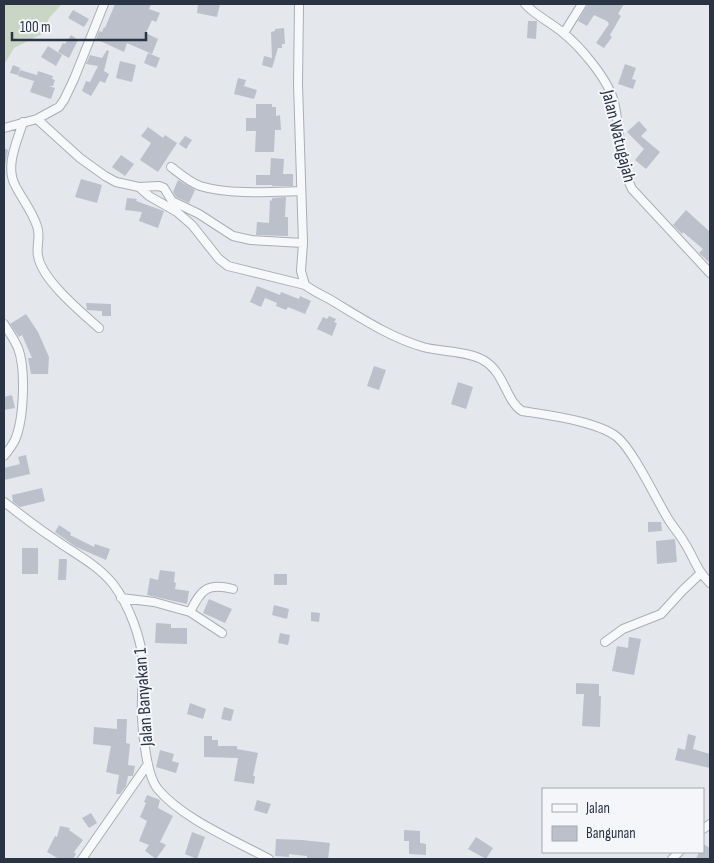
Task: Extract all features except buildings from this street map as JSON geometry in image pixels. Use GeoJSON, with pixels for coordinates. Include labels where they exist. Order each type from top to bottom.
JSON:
{"type":"FeatureCollection","features":[{"type":"Feature","properties":{"kind":"street"},"geometry":{"type":"LineString","coordinates":[[4,128],[37,119],[59,108],[104,4]]}},
{"type":"Feature","properties":{"kind":"street"},"geometry":{"type":"LineString","coordinates":[[299,4],[298,84],[303,243],[301,271],[304,285]]}},
{"type":"Feature","properties":{"kind":"street","name":"Jalan Watugajah"},"geometry":{"type":"LineString","coordinates":[[525,4],[564,33],[596,68],[606,83],[614,102],[621,156],[626,178],[632,189],[710,273]]}},
{"type":"Feature","properties":{"kind":"street"},"geometry":{"type":"LineString","coordinates":[[564,33],[582,4]]}},
{"type":"Feature","properties":{"kind":"street"},"geometry":{"type":"LineString","coordinates":[[37,119],[80,158],[105,176],[124,185],[138,187],[159,186],[164,188],[172,201],[199,214],[233,236],[251,240],[303,243]]}},
{"type":"Feature","properties":{"kind":"street"},"geometry":{"type":"LineString","coordinates":[[23,122],[11,162],[11,173],[14,184],[34,216],[38,229],[38,254],[41,266],[58,290],[99,328]]}},
{"type":"Feature","properties":{"kind":"street"},"geometry":{"type":"LineString","coordinates":[[171,167],[186,179],[200,186],[224,190],[301,191]]}},
{"type":"Feature","properties":{"kind":"street"},"geometry":{"type":"LineString","coordinates":[[138,187],[192,224],[214,254],[228,266],[304,285],[366,323],[401,339],[423,347],[473,356],[486,361],[502,379],[513,402],[522,411],[593,426],[616,436],[624,443],[633,457],[668,520],[685,544],[700,574],[710,583]]}},
{"type":"Feature","properties":{"kind":"street"},"geometry":{"type":"LineString","coordinates":[[4,324],[18,348],[21,360],[22,398],[20,424],[14,441],[4,456]]}},
{"type":"Feature","properties":{"kind":"street","name":"Jalan Banyakan 1"},"geometry":{"type":"LineString","coordinates":[[4,502],[52,538],[94,566],[114,585],[121,598],[137,629],[143,662],[142,713],[148,764],[156,787],[181,811],[269,859]]}},
{"type":"Feature","properties":{"kind":"street"},"geometry":{"type":"LineString","coordinates":[[605,642],[624,629],[661,614],[700,574]]}},
{"type":"Feature","properties":{"kind":"street"},"geometry":{"type":"LineString","coordinates":[[190,612],[202,590],[211,586],[233,589]]}},
{"type":"Feature","properties":{"kind":"street"},"geometry":{"type":"LineString","coordinates":[[121,598],[161,604],[190,612],[222,633]]}},
{"type":"Feature","properties":{"kind":"street"},"geometry":{"type":"LineString","coordinates":[[82,859],[148,764]]}},
{"type":"Feature","properties":{"kind":"green space"},"geometry":{"type":"Polygon","coordinates":[[[4,4],[62,4],[49,18],[44,33],[14,48],[4,65],[4,4]]]}}]}
